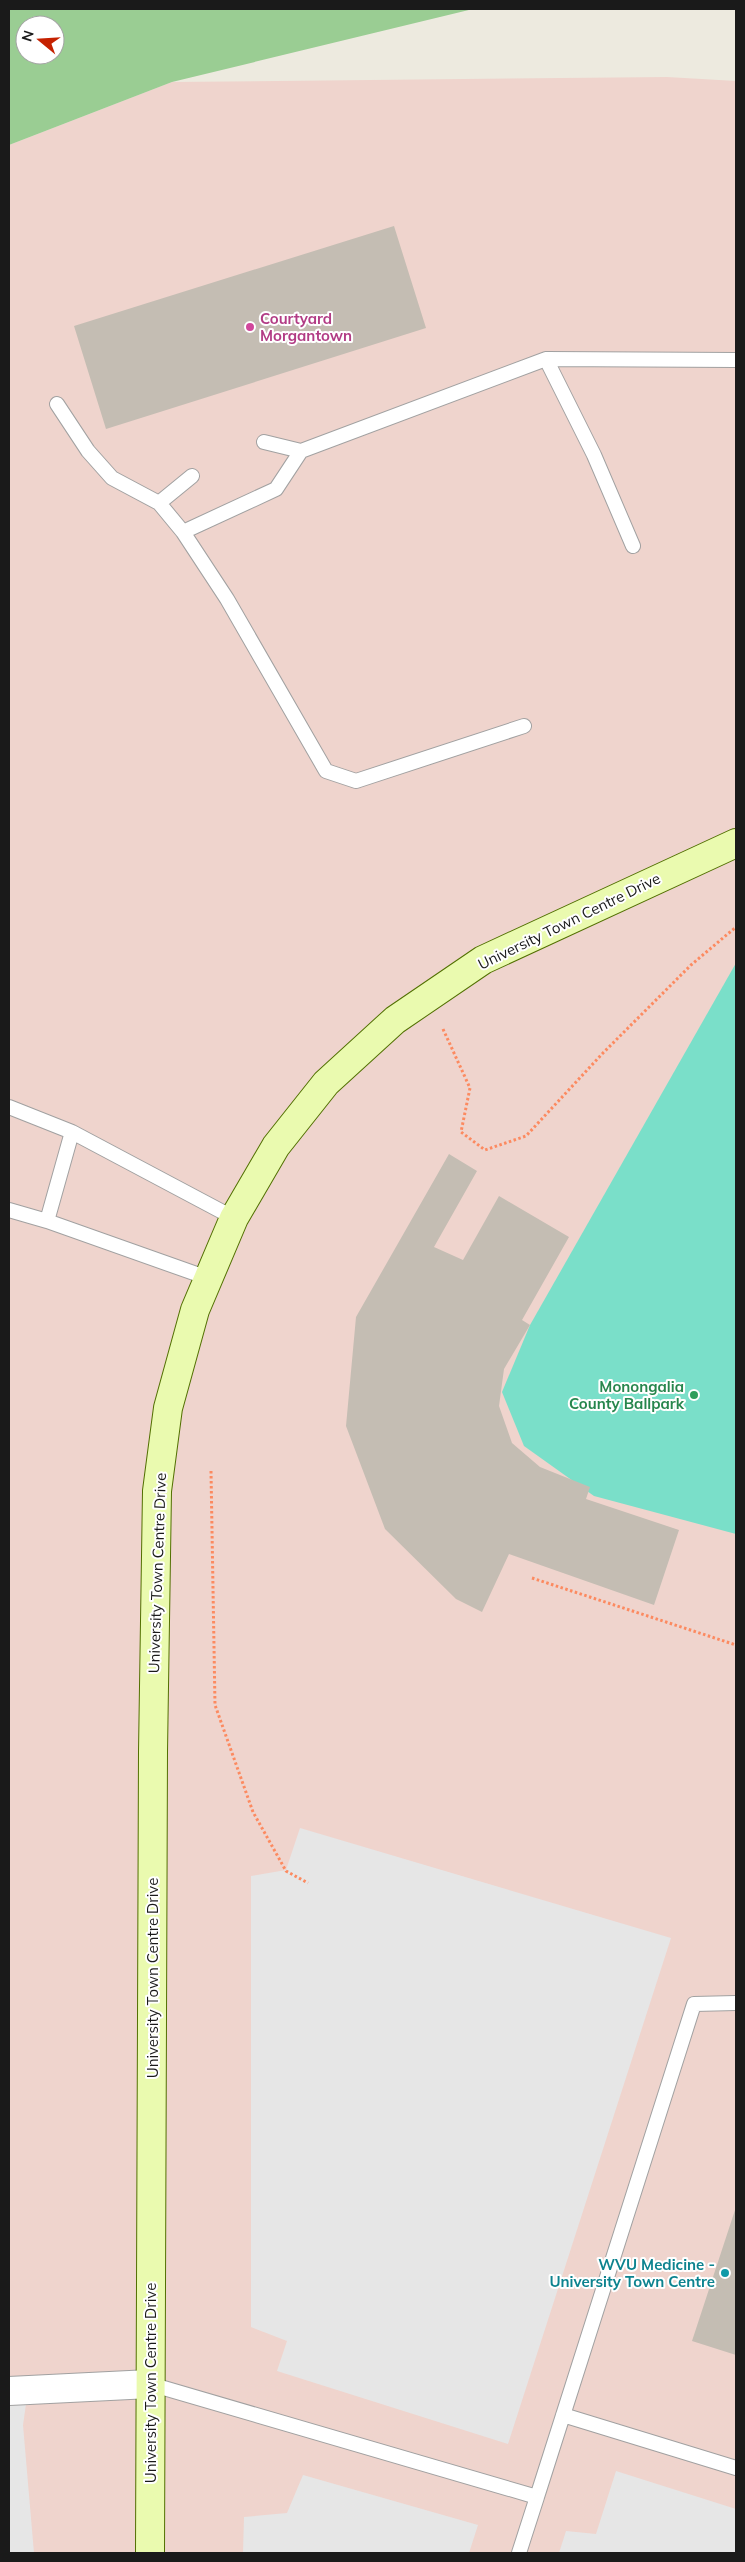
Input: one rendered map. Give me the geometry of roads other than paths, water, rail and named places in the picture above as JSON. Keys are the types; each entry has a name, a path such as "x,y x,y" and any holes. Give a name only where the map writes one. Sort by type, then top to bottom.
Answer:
{"street":[{"name":"University Town Centre Drive","path":"150,2553 157,1491 168,1408 195,1310 234,1218 276,1146 326,1083 395,1020 483,960 736,843"},
{"path":"9,2391 150,2384"}],"lane":[{"path":"264,442 302,451 546,359 736,360"},
{"path":"546,359 594,456 633,546"},
{"path":"57,404 88,451 112,478 159,503 183,532 227,599 326,771 356,781 524,726"},
{"path":"183,532 276,489 302,451"},
{"path":"159,503 192,476"},
{"path":"9,1107 72,1132 234,1218"},
{"path":"47,1221 72,1132"},
{"path":"9,1210 47,1221 208,1278"},
{"path":"520,2553 694,2004 736,2003"},
{"path":"150,2384 537,2498"},
{"path":"563,2415 736,2468"}],"place":[{"name":"Courtyard Morgantown","path":"250,327"},
{"name":"Monongalia County Ballpark","path":"694,1395"},
{"name":"WVU Medicine - University Town Centre","path":"725,2273"}]}
